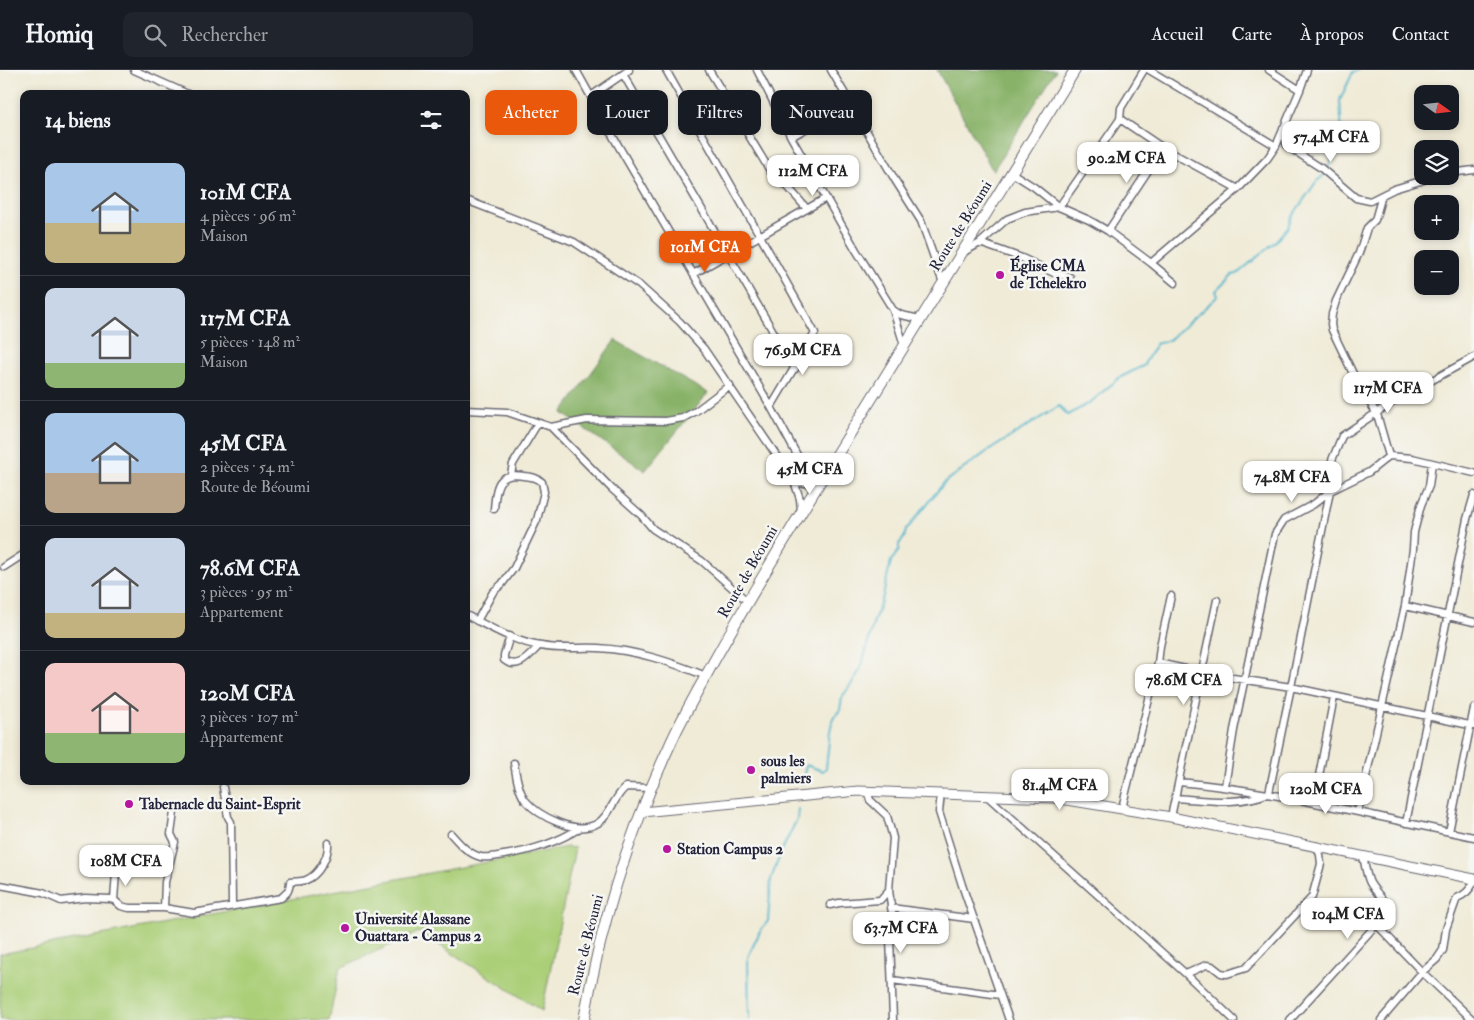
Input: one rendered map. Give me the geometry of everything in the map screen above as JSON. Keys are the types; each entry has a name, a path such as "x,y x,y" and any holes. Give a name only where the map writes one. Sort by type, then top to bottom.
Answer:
{"main road":[{"name":"Route de Béoumi","path":"584,1020 601,940 620,877 650,788 669,745 748,601 818,483 1075,70"},
{"path":"642,812 867,791 1055,798 1122,808 1317,846 1474,881"}],"street":[{"path":"134,70 179,90"},
{"path":"576,70 588,90"},
{"path":"666,70 815,333 771,407"},
{"path":"709,70 772,174 788,187 807,209"},
{"path":"757,70 791,137 893,310 904,345"},
{"path":"831,70 842,90"},
{"path":"963,252 980,243 1007,220 1025,212 1059,207 1120,119 1121,108 1144,70"},
{"path":"1149,70 1276,146"},
{"path":"1269,70 1300,90"},
{"path":"1151,263 1238,189 1267,159 1276,146 1300,90 1306,70"},
{"path":"600,90 626,72 727,255 795,369"},
{"path":"1120,119 1163,148 1238,189"},
{"path":"1283,128 1287,146 1321,168 1356,198 1370,201 1394,188 1414,182"},
{"path":"613,135 797,455 799,464 795,482"},
{"path":"791,137 795,135"},
{"path":"869,135 921,221 943,283"},
{"path":"1108,231 1163,148"},
{"path":"1459,172 1474,170"},
{"path":"1012,173 1034,187 1059,207 1089,220 1108,231 1175,283"},
{"path":"1382,195 1374,220 1367,228 1359,253 1336,301 1331,324 1332,330 1358,384 1377,414 1389,456"},
{"path":"693,274 826,198"},
{"path":"470,202 574,242 640,285 680,322 704,349 730,385 795,482 800,498 801,512"},
{"path":"980,243 1027,260 1054,273 1070,277"},
{"path":"893,310 901,315 920,319"},
{"path":"1269,793 1330,491 1332,460 1342,436 1358,423 1377,414 1391,403 1474,357"},
{"path":"470,410 507,412 551,427 587,420 666,421 683,418 696,411 730,385"},
{"path":"511,474 514,464 538,423"},
{"path":"551,427 653,529 702,561 748,601"},
{"path":"1225,786 1244,679 1275,534 1284,520 1314,504 1330,491 1369,472 1389,456 1412,458 1474,473"},
{"path":"1358,812 1405,606 1414,532 1421,505 1430,486 1432,463"},
{"path":"477,621 493,592 502,584 509,572 514,568 537,520 544,492 542,482 536,478 511,474 506,476 497,488 494,509"},
{"path":"795,482 818,483"},
{"path":"1406,823 1467,519 1474,495"},
{"path":"4,567 20,557"},
{"path":"1122,808 1158,663 1171,596"},
{"path":"1170,817 1217,600"},
{"path":"1405,606 1474,622"},
{"path":"470,617 510,636 539,646 564,649 597,648 624,651 651,657 706,676"},
{"path":"510,636 504,660 512,665 518,664 539,646"},
{"path":"1158,663 1291,687 1472,725"},
{"path":"1314,802 1334,697"},
{"path":"1449,832 1474,708"},
{"path":"514,763 518,785 525,800 550,820 580,828 586,828 598,823 607,814 626,787 650,788"},
{"path":"1178,782 1225,786 1269,793 1474,837"},
{"path":"223,787 228,817 231,822 232,905"},
{"path":"867,791 870,800 887,816 893,838 888,890 891,908 890,938 893,1020"},
{"path":"941,793 939,812 1009,1020"},
{"path":"1175,798 1241,802 1269,793"},
{"path":"986,795 1186,974 1232,1019"},
{"path":"164,908 165,882 175,842 171,834 174,812"},
{"path":"451,834 462,847 481,857 516,853 546,845 564,838 580,828"},
{"path":"0,885 43,893 62,901 85,898 114,900 121,906 129,908 164,908 201,913 232,905 281,898 289,891 290,882 308,880 321,866 326,857 328,843"},
{"path":"1186,974 1206,965 1212,966 1221,974 1246,968 1312,897 1321,864 1317,846"},
{"path":"1290,1020 1385,915 1386,908 1383,899 1371,884 1363,856"},
{"path":"114,900 116,872"},
{"path":"1381,1020 1422,972 1437,959 1443,950 1446,929 1454,904 1457,898 1470,890 1474,881"},
{"path":"830,905 839,902 880,900 888,890"},
{"path":"891,908 974,919"},
{"path":"1377,925 1422,972 1473,1020"},
{"path":"892,980 1000,994"}],"green space":[{"path":"937,70 1056,70 993,171"},
{"path":"615,340 708,393 645,471 562,413"},
{"name":"Université Alassane Ouattara - Campus 2","path":"567,847 575,848 542,1011 419,932 340,968 329,1020 0,1020 0,954"}],"waterway":[{"path":"1327,170 1342,138 1340,100 1353,72 1358,70"},
{"path":"802,784 806,765 823,771 826,768 833,718 840,710 842,697 862,665 883,596 891,561 899,550 899,544 904,538 906,530 944,483 985,453 1059,406 1068,415 1091,402 1119,378 1143,366 1156,344 1169,340 1218,296 1216,291 1232,275 1237,274 1274,243 1288,227 1291,218 1316,182 1325,174"},
{"path":"749,1020 748,957 760,931 768,921 771,879 797,819 798,809"}],"place":[{"name":"Église CMA de Tchelekro","path":"1000,275"},
{"name":"sous les palmiers","path":"751,770"},
{"name":"Tabernacle du Saint-Esprit","path":"129,804"},
{"name":"Station Campus 2","path":"667,849"},
{"name":"Université Alassane Ouattara - Campus 2","path":"345,928"}]}
